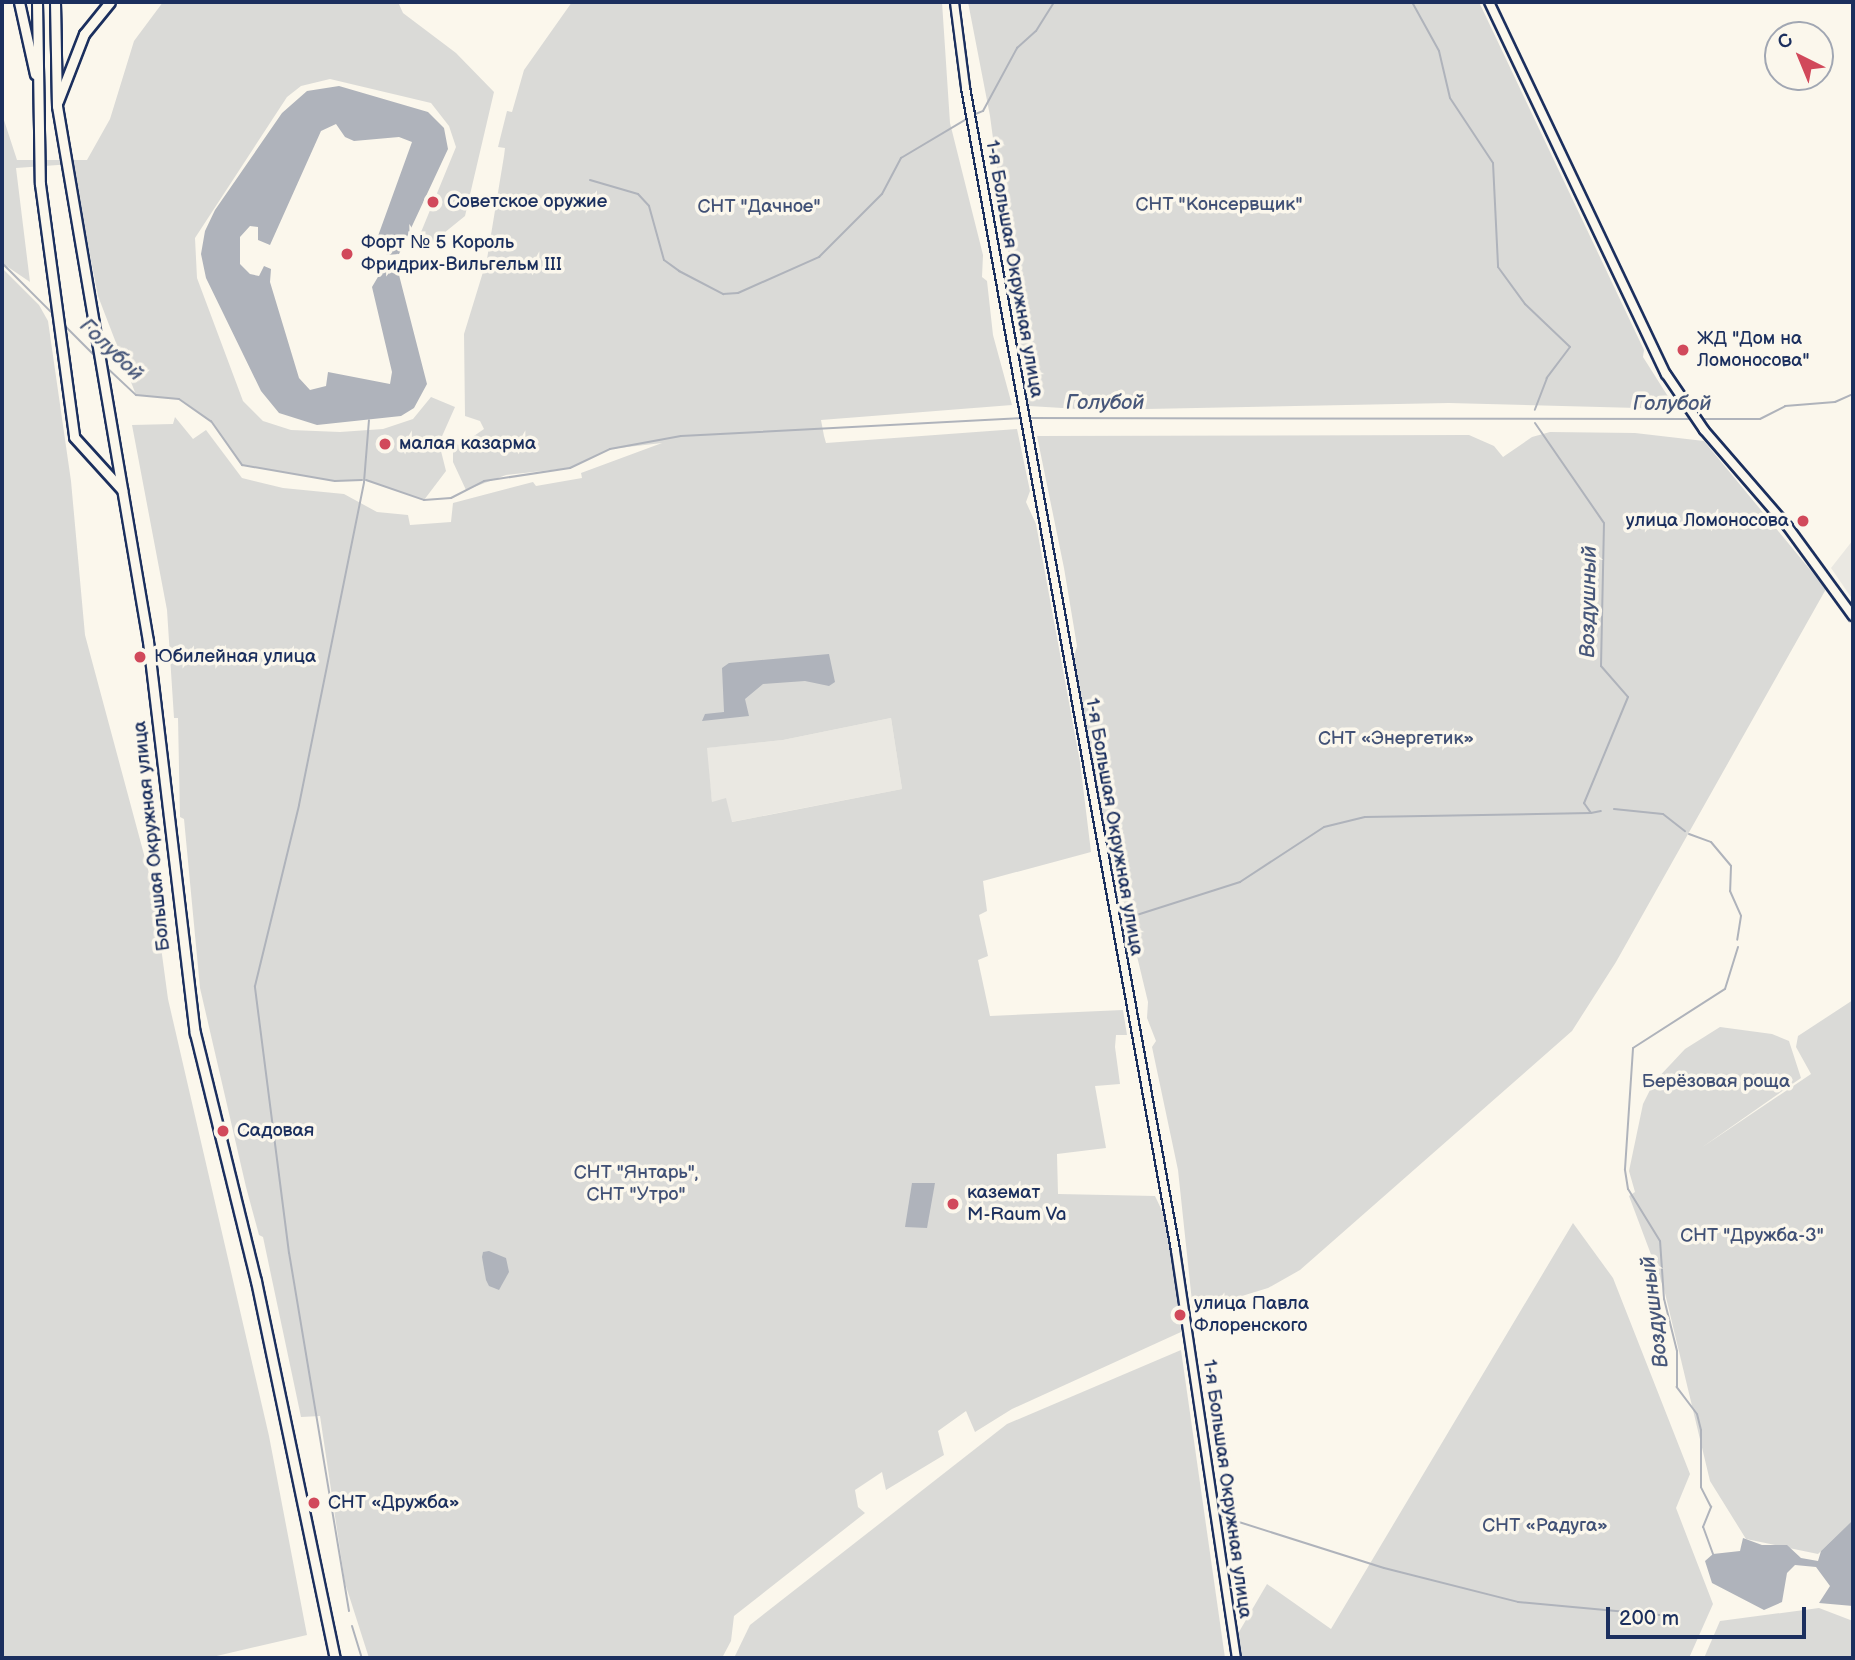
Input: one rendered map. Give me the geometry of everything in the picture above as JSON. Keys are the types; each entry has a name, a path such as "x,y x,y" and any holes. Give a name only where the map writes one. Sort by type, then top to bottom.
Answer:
{"main road":[{"path":"19,2 35,74"},
{"path":"37,2 35,74 40,184 74,437 123,491"},
{"name":"Большая Окружная улица","path":"55,2 57,106 148,641 195,1033 265,1322 335,1658"},
{"path":"57,106 84,34 110,2"},
{"path":"1489,2 1656,356 1704,430 1788,527 1853,616"}],"street":[{"name":"1-я Большая Окружная улица","path":"954,2 1023,411 1175,1251 1236,1658"}],"shaded area":[{"path":"339,86 428,112 444,128 448,149 399,254 387,255 378,236 412,142 399,137 354,141 345,137 336,124 321,131 270,245 258,240 258,227 250,226 240,237 240,264 250,274 259,276 264,266 271,269 270,282 299,378 310,390 326,386 328,372 390,384 392,372 372,287 385,265 394,267 399,275 427,384 414,408 401,416 317,425 279,413 261,391 206,278 201,254 205,231 215,210 282,113 307,91"},
{"path":"1853,540 1853,600 1831,568"},
{"path":"829,654 835,682 829,686 805,681 763,684 745,699 749,716 702,721 705,714 724,712 722,668 729,663"},
{"path":"891,718 902,789 731,822 712,802 706,748 783,740"},
{"path":"912,1183 935,1183 927,1228 905,1227"},
{"path":"489,1251 506,1258 509,1272 499,1290 489,1286 486,1280 482,1257 483,1252"},
{"path":"1853,1520 1853,1606 1819,1603 1830,1586 1816,1567 1795,1565 1787,1573 1782,1602 1764,1610 1712,1583 1705,1561 1713,1554 1740,1551 1743,1538 1762,1545 1787,1545 1801,1558 1818,1561 1821,1551"}],"green space":[{"path":"163,2 398,2 403,13 456,53 494,92 465,216 428,246 419,237 456,147 449,126 431,103 330,79 301,86 287,97 195,238 197,278 243,401 263,421 291,430 340,432 383,429 413,419 431,397 455,407 439,443 446,471 424,500 366,480 335,481 242,465 211,421 180,399 136,395 98,296 72,164 16,168 30,282 2,263 2,114 17,160 87,160 110,119 134,41"},
{"name":"СНТ \"Янтарь\", СНТ \"Утро\"","path":"572,2 942,2 950,123 983,255 982,277 987,281 993,335 1012,405 821,420 826,443 1017,429 1030,491 1026,502 1036,524 1080,762 1091,852 983,881 987,911 979,915 988,956 978,960 990,1016 1123,1010 1127,1035 1116,1035 1115,1047 1120,1084 1095,1086 1106,1148 1057,1154 1058,1194 1155,1196 1165,1217 1173,1259 1181,1332 1012,1409 975,1432 966,1411 938,1431 944,1455 886,1490 882,1472 855,1490 858,1507 865,1513 734,1616 731,1641 722,1658 369,1658 345,1583 320,1416 301,1417 263,1237 259,1235 246,1187 200,988 184,819 180,817 178,718 174,718 167,610 132,425 173,424 175,417 193,439 206,430 242,478 283,488 344,494 377,512 408,515 410,525 451,522 453,503 533,482 536,486 582,478 581,473 662,443 610,449 570,468 506,475 466,490 453,462 453,444 461,445 484,429 480,421 465,416 464,334 487,259 505,148 498,147 507,111 512,112 524,70","holes":["891,718 902,789 732,822 726,798 712,802 707,748 783,740"]},
{"name":"СНТ \"Консервщик\"","path":"968,2 1479,2 1644,350 1643,357 1676,409 1449,403 1096,410 1029,406 990,116"},
{"path":"2,268 39,305 48,321 71,481 85,635 153,888 168,999 269,1436 307,1635 208,1658 2,1658"},
{"name":"СНТ «Энергетик»","path":"1550,432 1635,433 1704,441 1826,589 1616,962 1572,1031 1300,1270 1268,1288 1193,1311 1178,1170 1152,1047 1156,1041 1147,1018 1148,1002 1124,902 1119,900 1108,841 1113,837 1105,833 1074,657 1077,646 1064,568 1037,436 1469,435 1494,446 1503,457 1532,437"},
{"name":"СНТ \"Дружба-3\"","path":"1853,1000 1853,1520 1818,1554 1746,1539 1710,1481 1664,1289 1629,1196 1635,1192 1629,1171 1643,1104 1654,1082 1685,1049 1720,1027 1772,1034 1789,1041 1801,1078 1701,1148 1811,1074 1796,1047 1798,1036"},
{"name":"СНТ «Радуга»","path":"1573,1223 1613,1278 1690,1474 1676,1508 1713,1604 1689,1658 1239,1658 1236,1637 1267,1584 1331,1629"},
{"path":"1181,1350 1225,1658 734,1658 750,1625 1007,1424"},
{"path":"1819,1608 1853,1621 1853,1658 1704,1658 1720,1621"}],"waterway":[{"name":"Воздушный","path":"973,115 983,111 1017,48 1036,31 1054,2"},
{"name":"Воздушный","path":"1412,2 1439,51 1450,98 1493,163 1498,267 1525,304 1570,347 1547,378 1535,410"},
{"name":"Воздушный","path":"590,180 638,194 649,206 664,260 723,294 738,293 819,257 882,194 901,158 968,118"},
{"name":"Голубой","path":"2,263 53,314"},
{"name":"Голубой","path":"62,323 95,356"},
{"name":"Голубой","path":"104,365 136,395 179,399 211,421 242,465 335,481 362,480"},
{"name":"Голубой","path":"1701,419 1760,419 1785,406 1835,402 1853,394"},
{"name":"Голубой","path":"366,480 424,500 451,498 484,481 570,468 610,449 681,436 1020,418"},
{"name":"Голубой","path":"1026,418 1692,419"},
{"path":"349,1611 289,1253 255,986 299,805 364,482 369,420"},
{"name":"Воздушный","path":"1535,423 1604,523 1601,666 1628,697 1584,803 1591,813 1601,811"},
{"name":"Воздушный","path":"1614,809 1663,814 1685,831"},
{"path":"1121,920 1240,882 1324,827 1365,817 1591,813"},
{"name":"Воздушный","path":"1689,834 1711,842 1731,866 1730,891 1741,916 1737,940"},
{"name":"Воздушный","path":"1713,1554 1703,1527 1711,1507 1701,1487 1701,1430 1697,1414 1677,1387 1677,1351 1664,1299 1660,1241 1628,1189 1625,1169 1633,1048 1725,989 1738,947"},
{"path":"1220,1516 1384,1568 1518,1602 1659,1615"},
{"path":"352,1626 362,1658"}],"place":[{"name":"Советское оружие","path":"433,202"},
{"name":"Форт № 5 Король Фридрих-Вильгельм III","path":"347,254"},
{"name":"ЖД \"Дом на Ломоносова\"","path":"1683,350"},
{"name":"малая казарма","path":"385,444"},
{"name":"улица Ломоносова","path":"1803,521"},
{"name":"Юбилейная улица","path":"140,657"},
{"name":"Садовая","path":"223,1131"},
{"name":"каземат M-Raum Va","path":"953,1204"},
{"name":"улица Павла Флоренского","path":"1180,1315"},
{"name":"СНТ «Дружба»","path":"314,1503"}],"park label":[{"name":"СНТ \"Дачное\"","path":"759,207"},
{"name":"Берёзовая роща","path":"1716,1082"}]}
